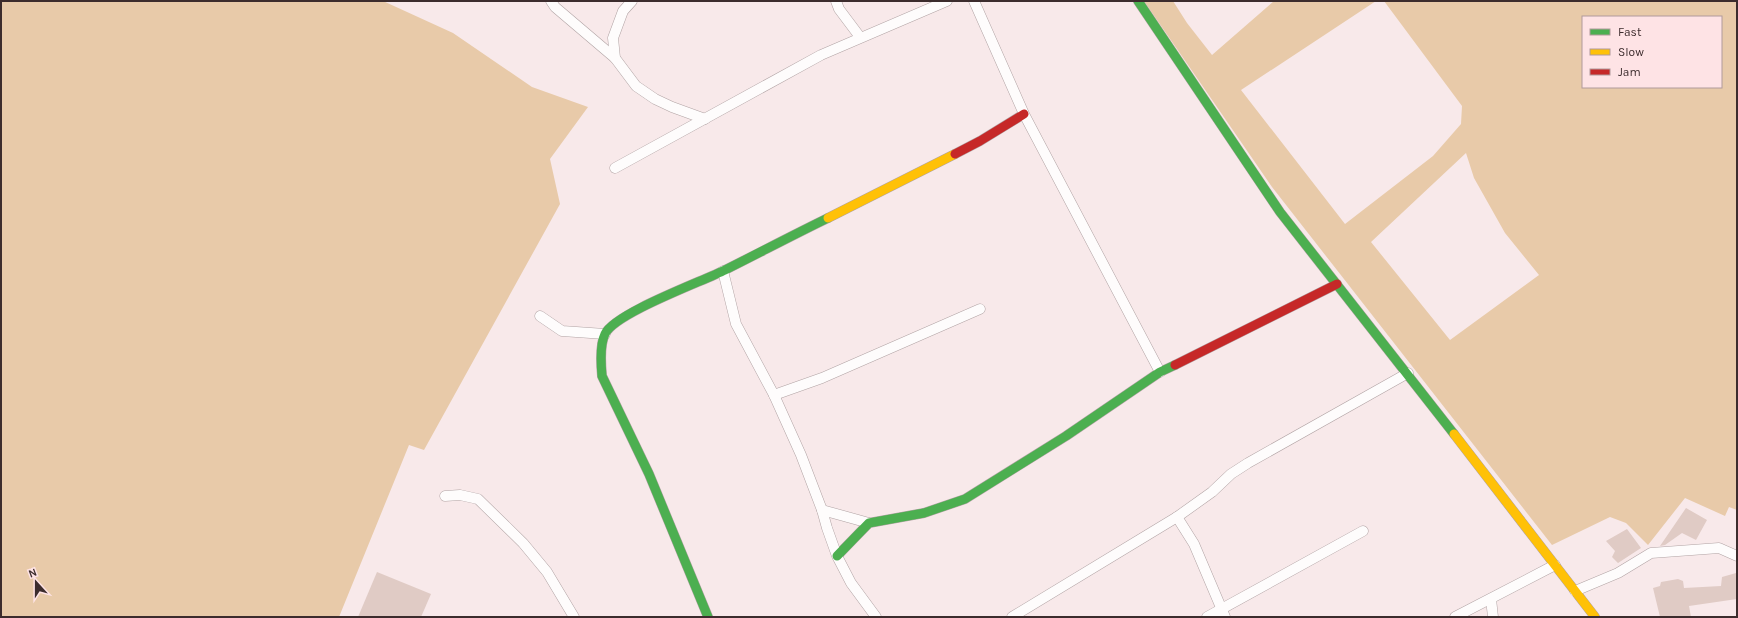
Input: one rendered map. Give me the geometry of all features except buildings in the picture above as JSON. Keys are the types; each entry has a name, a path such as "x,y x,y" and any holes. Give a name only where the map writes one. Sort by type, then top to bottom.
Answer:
{"street":[{"path":"551,1 556,8 615,58 636,86 655,99 705,119"},
{"path":"615,58 613,38 623,11 632,1"},
{"path":"836,1 839,9 860,37"},
{"path":"615,168 820,55 947,1"},
{"path":"974,1 1024,114 1160,372"},
{"path":"1138,1 1280,212 1408,373 1595,617"},
{"path":"708,617 649,474 602,376 601,361 605,334 614,323 662,297 723,271 980,141 1024,114"},
{"path":"723,271 736,324 774,395 801,455 822,510 837,556 851,583 876,617"},
{"path":"822,510 869,522 924,513 965,499 1066,436 1160,372 1337,284"},
{"path":"774,395 822,378 980,309"},
{"path":"540,316 562,331 605,334"},
{"path":"1012,617 1178,518 1212,492 1232,474 1248,463 1408,373"},
{"path":"445,496 460,494 478,499 523,543 547,572 574,617"},
{"path":"1178,518 1194,544 1223,613"},
{"path":"837,556 869,522"},
{"path":"1207,617 1223,613 1363,531"},
{"path":"1575,591 1618,572 1651,553 1719,548 1737,556"},
{"path":"1455,617 1555,566"},
{"path":"1491,599 1493,617"}],"shaded area":[{"path":"1,1 383,1 453,33 532,87 588,107 550,159 560,204 424,450 409,445 339,617 1,617"},
{"path":"1144,1 1173,1 1187,23 1212,55 1274,1 1376,1 1241,90 1345,224 1433,156 1461,124 1462,106 1384,1 1737,1 1737,510 1729,507 1725,516 1685,498 1648,545 1626,523 1610,517 1552,545 1272,187","holes":["1466,153 1474,178 1505,233 1539,275 1450,340 1371,242"]}],"traffic: fast":[{"path":"1138,1 1280,212 1454,434"},
{"path":"708,617 649,474 602,376 601,355 603,338 612,326 641,308 725,270 828,218"},
{"path":"837,556 869,523 924,513 965,499 1066,436 1160,372 1175,365"}],"traffic: slow":[{"path":"828,218 955,154"},
{"path":"1454,434 1595,617"}],"traffic: jam":[{"path":"955,154 980,141 1024,114"},
{"path":"1175,365 1337,284"}]}
